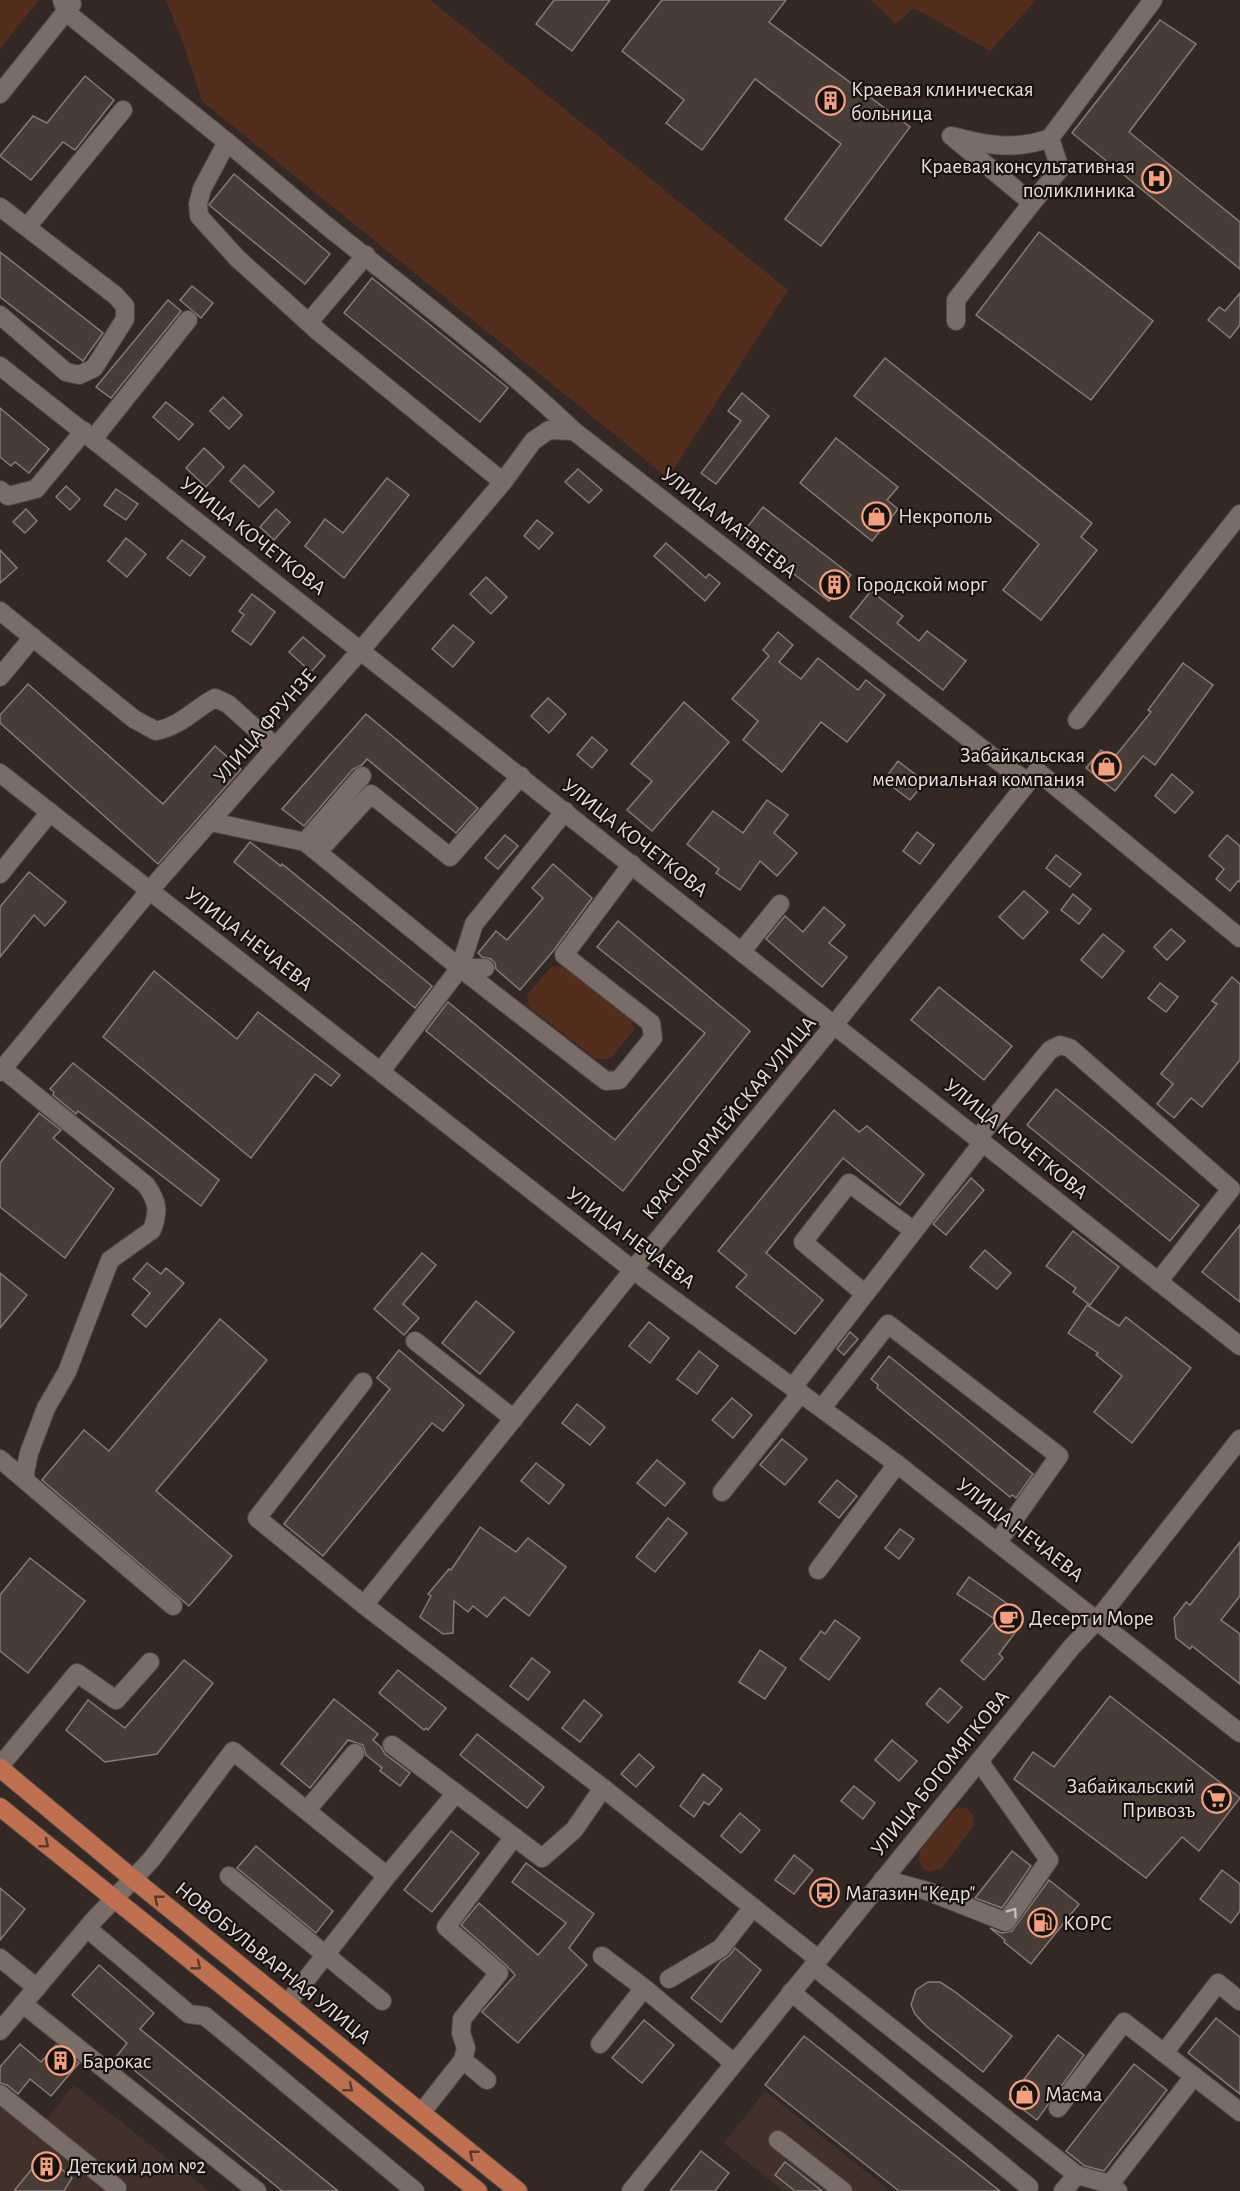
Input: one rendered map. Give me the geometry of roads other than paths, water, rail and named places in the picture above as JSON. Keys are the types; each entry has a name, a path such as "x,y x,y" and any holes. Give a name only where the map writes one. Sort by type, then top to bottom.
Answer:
{"main road":[{"name":"НОВОБУЛЬВАРНАЯ УЛИЦА","path":"0,1767 132,1878 518,2191"},
{"path":"0,1807 478,2191"}],"street":[{"path":"1032,203 951,136 988,145 1030,145 1050,138 1153,0"},
{"path":"0,93 67,5"},
{"name":"УЛИЦА МАТВЕЕВА","path":"67,5 333,231 366,255 541,400 574,431 998,761 1033,776 1240,938"},
{"path":"27,228 123,110"},
{"path":"956,321 956,300 1060,169 1050,138"},
{"path":"228,142 202,189 198,204 199,216 237,258 320,333 503,482"},
{"path":"0,207 115,295 124,306 125,319 94,368 79,375 66,372 0,315"},
{"path":"309,322 366,255"},
{"path":"0,490 8,496 36,489 88,435 189,320"},
{"name":"УЛИЦА КОЧЕТКОВА","path":"0,366 1240,1346"},
{"name":"УЛИЦА ФРУНЗЕ","path":"2,1070 150,890 361,650 503,482 533,441 549,430 574,431"},
{"path":"1077,720 1234,535 1240,514"},
{"path":"0,611 134,718 156,731 172,728 215,698 228,704 276,747"},
{"path":"0,677 33,637"},
{"name":"УЛИЦА НЕЧАЕВА","path":"0,773 633,1270 897,1464 1098,1619 1240,1733"},
{"path":"305,842 362,776"},
{"path":"211,822 305,842 326,843 371,794 450,857 521,776"},
{"name":"КРАСНОАРМЕЙСКАЯ УЛИЦА","path":"364,1605 1033,776"},
{"path":"381,1071 460,968 474,924 565,811"},
{"path":"0,874 50,812"},
{"path":"305,842 460,968 606,1082 619,1080 653,1038 651,1023 564,955 632,864"},
{"path":"741,951 780,904"},
{"path":"460,968 485,968"},
{"path":"722,1492 980,1140 1050,1050 1060,1045 1070,1048 1236,1184 1158,1281"},
{"path":"2,1070 146,1185 155,1197 158,1207 152,1230 110,1260 67,1372 42,1417 29,1453 25,1473 27,1482"},
{"path":"865,1294 803,1242 849,1183 914,1231"},
{"path":"822,1408 888,1324 1059,1456 998,1542"},
{"path":"415,1341 514,1419"},
{"path":"363,1382 257,1518 364,1605 603,1788 753,1907 816,1962 1077,2175 1114,2188 1194,2076"},
{"name":"УЛИЦА БОГОМЯГКОВА","path":"631,2191 979,1761 1098,1619 1240,1440"},
{"path":"0,1459 173,1606"},
{"path":"818,1570 897,1464"},
{"path":"0,1767 77,1673 117,1700 150,1662"},
{"path":"392,1745 542,1858 574,1830 603,1788"},
{"path":"0,2031 132,1878 151,1860 233,1751 387,1876"},
{"path":"308,1810 355,1753"},
{"path":"883,1879 927,1891 1006,1922 1049,1860 979,1761"},
{"path":"287,2004 387,1876 456,1793"},
{"path":"422,2112 462,2060 466,2048 461,2033 462,2019 500,1973 446,1927 514,1837"},
{"path":"229,1876 382,2001"},
{"path":"669,1979 721,1948 753,1907"},
{"path":"88,1929 189,2014 205,2016 415,2191"},
{"path":"602,1956 734,2063"},
{"path":"0,1958 37,1988"},
{"path":"1164,2054 1218,1983 1240,2001"},
{"path":"600,2044 644,1988"},
{"path":"791,1992 1029,2187"},
{"path":"23,2004 257,2191"},
{"path":"1058,2108 1124,2022 1240,2112"},
{"path":"462,2060 487,2080"},
{"path":"0,2094 117,2188"},
{"path":"778,2140 843,2191"},
{"path":"1063,2191 1077,2175"}],"place":[{"name":"Краевая клиническая больница","path":"830,101"},
{"name":"Краевая консультативная поликлиника","path":"1156,178"},
{"name":"Некрополь","path":"877,516"},
{"name":"Городской морг","path":"835,584"},
{"name":"Забайкальская мемориальная компания","path":"1106,767"},
{"name":"Десерт и Море","path":"1008,1618"},
{"name":"Забайкальский Привозъ","path":"1216,1798"},
{"name":"Магазин \"Кедр\"","path":"824,1893"},
{"name":"КОРС","path":"1042,1923"},
{"name":"Барокас","path":"61,2061"},
{"name":"Масма","path":"1024,2094"},
{"name":"Детский дом №2","path":"46,2166"}]}
